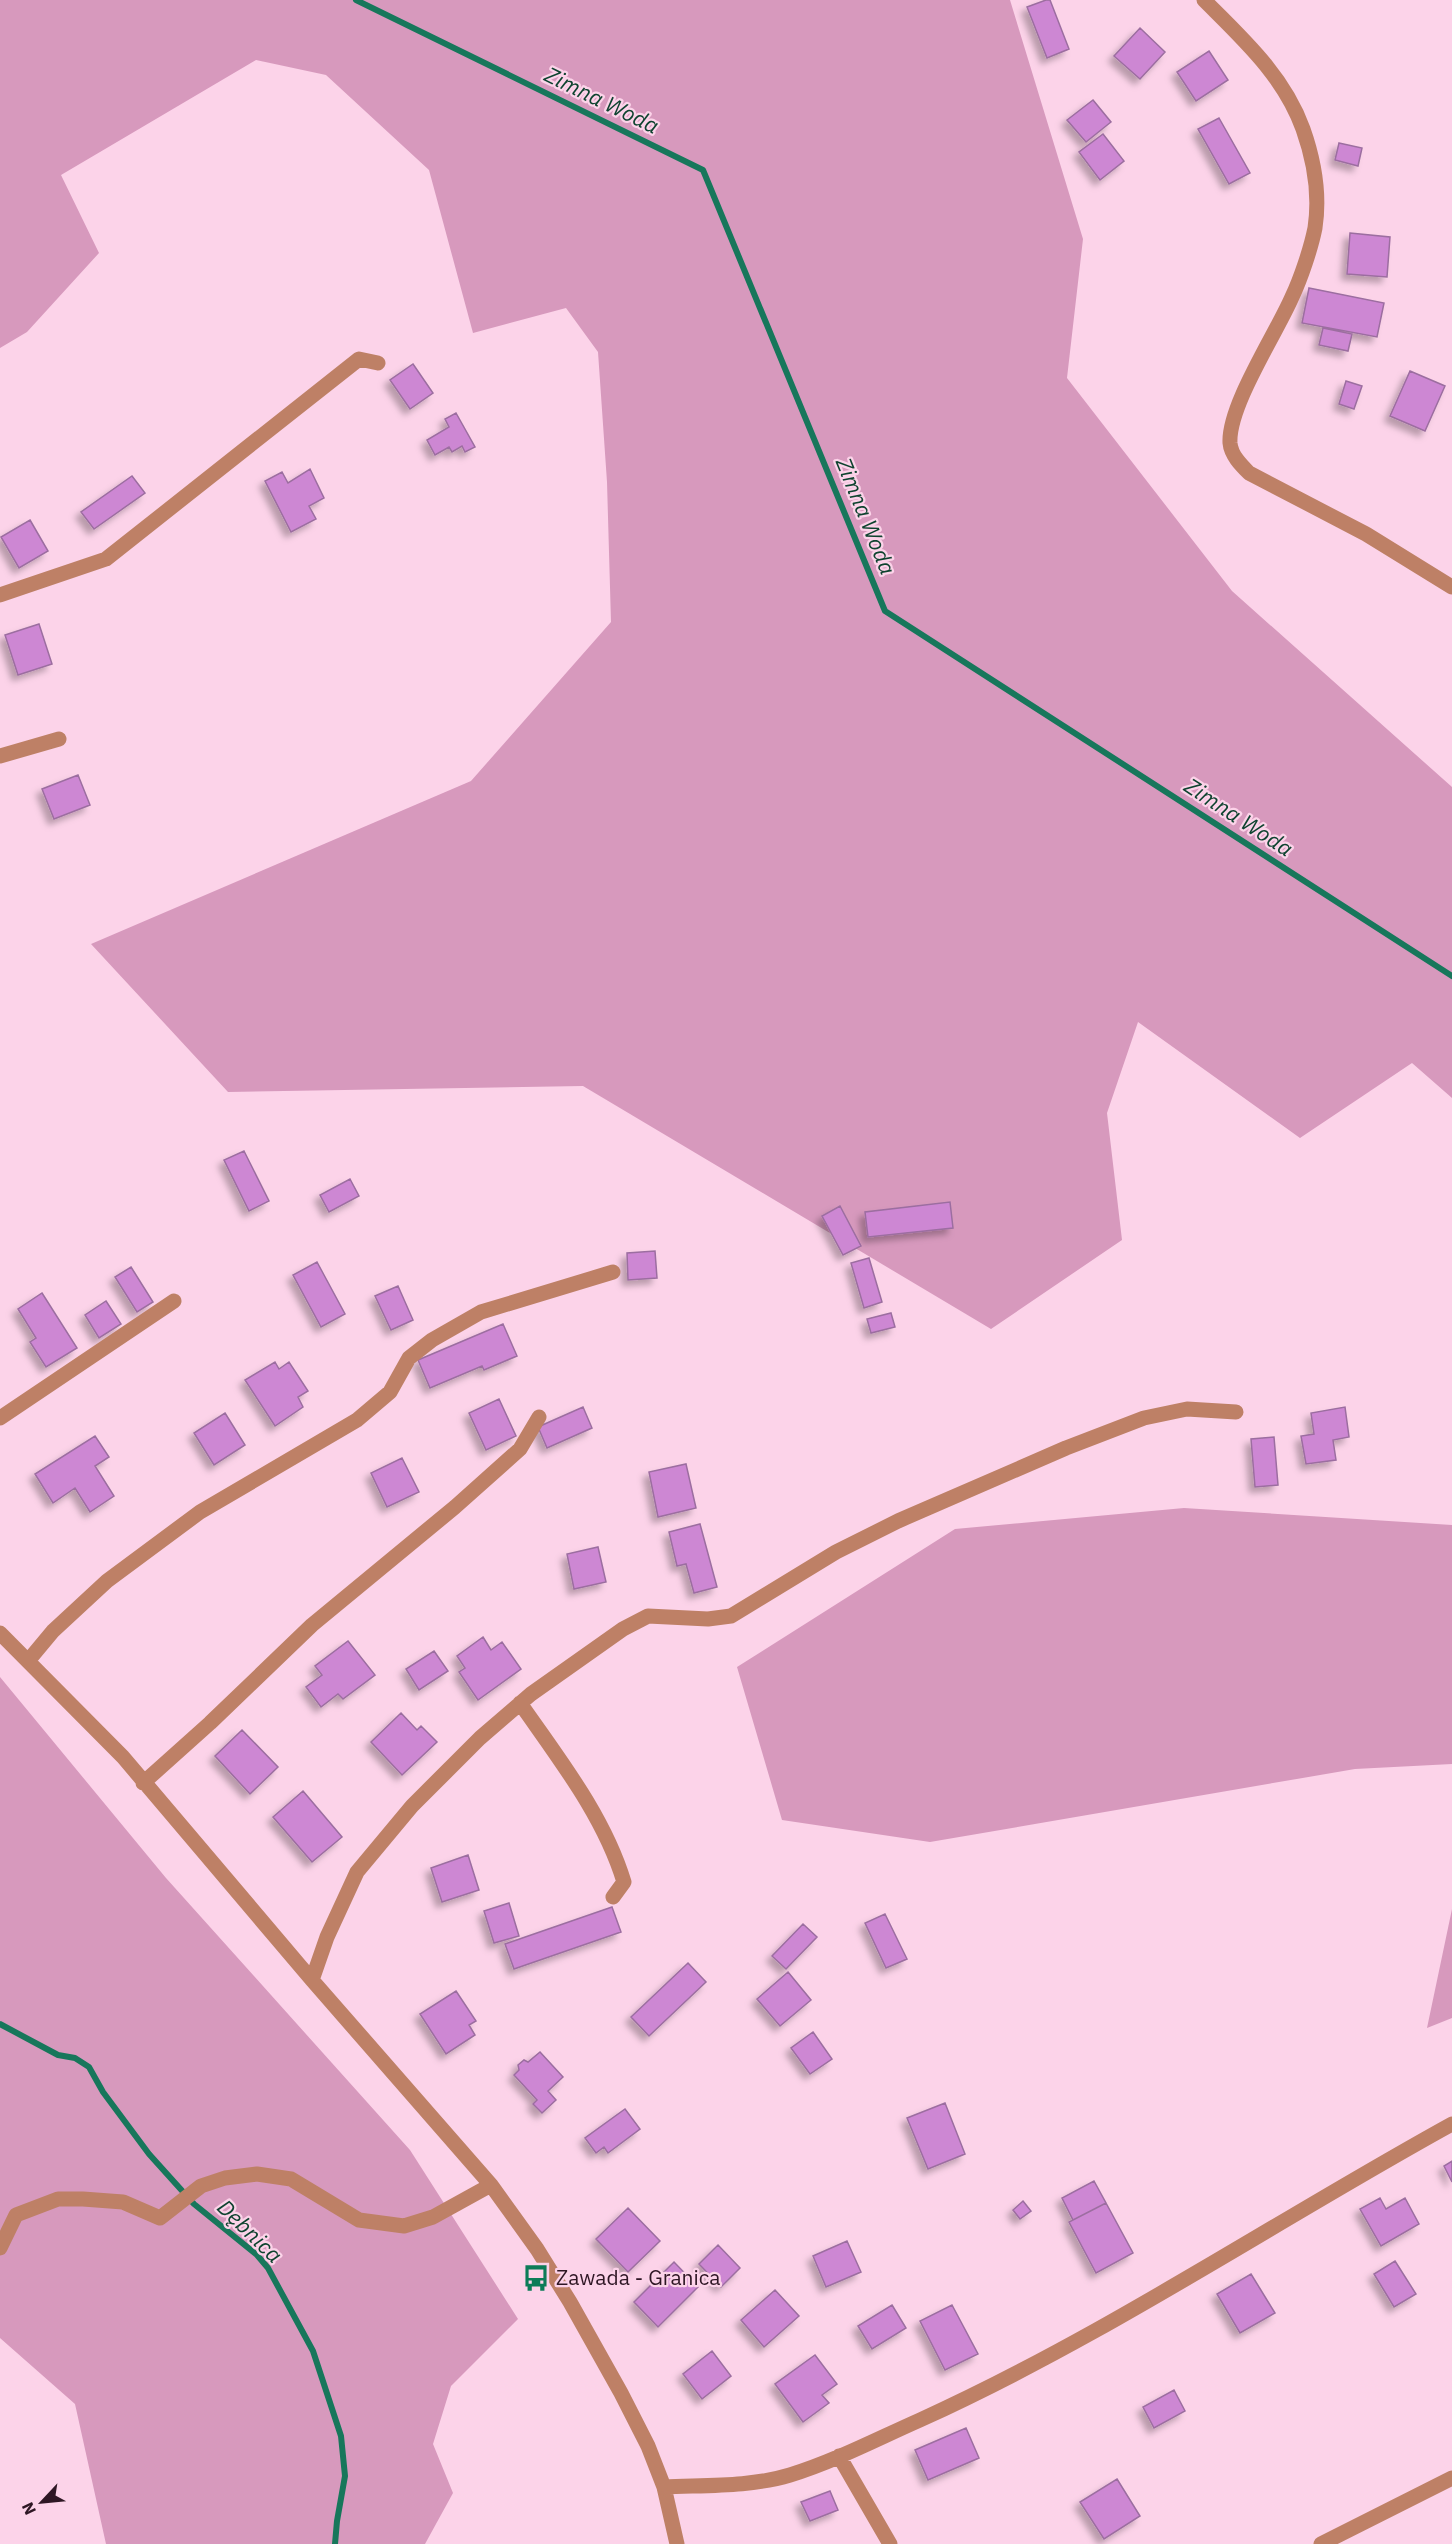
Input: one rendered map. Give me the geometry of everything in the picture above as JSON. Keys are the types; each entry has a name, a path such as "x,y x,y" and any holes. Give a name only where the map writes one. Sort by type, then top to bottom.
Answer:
{"street":[{"path":"1204,0 1241,36 1274,74 1287,95 1305,138 1313,168 1317,201 1314,229 1293,296 1232,418 1230,445 1237,461 1249,473 1366,534 1452,587"},
{"path":"0,595 106,559 359,359 378,363"},
{"path":"0,756 59,740"},
{"path":"28,1661 53,1631 107,1581 172,1533 209,1506 357,1420 390,1392 409,1358 432,1340 481,1312 613,1272"},
{"path":"0,1418 174,1301"},
{"path":"312,1980 327,1937 357,1872 412,1806 480,1738 520,1703 623,1629 648,1616 708,1619 731,1616 827,1558 888,1526 1066,1448 1144,1418 1187,1409 1236,1412"},
{"path":"143,1783 210,1723 312,1625 456,1507 520,1449 539,1417"},
{"path":"0,1633 123,1757 491,2186 537,2249 570,2302 648,2446 664,2487 677,2544"},
{"path":"520,1703 577,1785 616,1856 624,1882 613,1897"},
{"path":"664,2487 743,2482 789,2475 839,2456 957,2403 1076,2343 1452,2124"},
{"path":"0,2248 16,2215 58,2199 123,2202 160,2218 201,2186 225,2178 257,2174 291,2179 359,2220 404,2226 433,2217 491,2186"},
{"path":"839,2456 890,2544"},
{"path":"1321,2544 1452,2478"}],"shaded area":[{"path":"0,0 1010,0 1083,239 1067,378 1232,591 1452,787 1452,1098 1412,1063 1300,1138 1138,1022 1107,1113 1122,1240 991,1329 583,1086 228,1092 91,944 471,781 611,622 607,482 598,352 566,308 473,333 429,170 326,75 256,60 61,175 99,253 27,332 0,348"},
{"path":"1184,1508 1452,1525 1452,1764 1355,1769 930,1842 782,1820 737,1667 955,1529"},
{"path":"0,1677 166,1878 410,2150 518,2319 451,2386 433,2444 453,2493 425,2544 106,2544 75,2404 0,2338"},
{"path":"1452,1909 1452,2018 1427,2028"}],"building":[{"path":"1050,0 1069,49 1047,58 1027,7"},
{"path":"1140,28 1165,52 1140,79 1114,56"},
{"path":"1209,51 1228,80 1196,101 1177,72"},
{"path":"1093,100 1111,122 1086,142 1067,120"},
{"path":"1219,118 1250,173 1229,184 1198,129"},
{"path":"1103,134 1124,161 1100,180 1079,152"},
{"path":"1339,143 1362,148 1358,166 1335,160"},
{"path":"1350,233 1390,237 1387,277 1347,274"},
{"path":"1309,288 1384,303 1377,337 1302,323"},
{"path":"1323,328 1352,334 1348,351 1319,345"},
{"path":"413,364 433,393 410,409 390,380"},
{"path":"1410,371 1445,386 1425,431 1390,416"},
{"path":"1346,381 1362,386 1354,409 1339,404"},
{"path":"456,413 475,447 465,452 462,446 452,452 449,447 435,455 427,440 449,427 445,419"},
{"path":"310,469 324,498 309,506 316,519 291,532 265,481 282,472 288,483"},
{"path":"132,476 145,493 94,529 81,512"},
{"path":"30,520 48,551 19,568 1,537"},
{"path":"39,624 52,664 18,675 5,635"},
{"path":"78,775 90,805 54,819 42,789"},
{"path":"244,1151 269,1201 249,1211 224,1160"},
{"path":"350,1179 359,1196 329,1212 320,1195"},
{"path":"950,1202 953,1228 868,1237 865,1212"},
{"path":"840,1206 861,1246 843,1255 822,1216"},
{"path":"655,1251 657,1278 628,1280 627,1253"},
{"path":"869,1258 882,1302 864,1308 851,1263"},
{"path":"317,1262 345,1314 321,1327 293,1275"},
{"path":"131,1267 153,1302 137,1312 115,1277"},
{"path":"398,1286 413,1320 391,1330 375,1296"},
{"path":"42,1293 77,1348 46,1367 30,1342 36,1338 18,1309"},
{"path":"106,1301 121,1324 99,1338 85,1315"},
{"path":"891,1313 895,1327 871,1333 867,1319"},
{"path":"503,1324 517,1356 484,1370 482,1366 430,1388 418,1360"},
{"path":"275,1362 279,1369 289,1362 308,1391 298,1397 303,1407 275,1426 245,1380"},
{"path":"499,1399 516,1436 486,1450 469,1413"},
{"path":"583,1407 592,1428 547,1448 538,1427"},
{"path":"1345,1407 1349,1437 1333,1440 1336,1460 1306,1464 1301,1436 1314,1434 1311,1413"},
{"path":"225,1413 245,1445 214,1465 194,1433"},
{"path":"95,1436 109,1457 95,1466 114,1496 90,1512 75,1488 53,1503 35,1474"},
{"path":"1274,1437 1278,1485 1255,1487 1251,1439"},
{"path":"402,1458 419,1492 387,1507 371,1473"},
{"path":"686,1464 696,1508 658,1517 649,1472"},
{"path":"700,1524 717,1587 694,1593 686,1564 677,1566 669,1532"},
{"path":"598,1547 606,1582 574,1589 567,1554"},
{"path":"483,1637 491,1650 502,1642 521,1669 478,1700 459,1672 465,1668 457,1656"},
{"path":"348,1641 375,1675 343,1699 338,1694 321,1707 306,1687 322,1675 315,1666"},
{"path":"434,1651 448,1671 419,1690 406,1669"},
{"path":"401,1713 417,1730 421,1726 437,1742 402,1775 371,1742"},
{"path":"242,1730 278,1767 250,1794 215,1756"},
{"path":"303,1791 342,1837 312,1862 273,1817"},
{"path":"468,1855 479,1890 442,1902 431,1868"},
{"path":"509,1903 519,1936 494,1943 484,1911"},
{"path":"612,1907 621,1932 514,1969 505,1944"},
{"path":"885,1914 907,1959 886,1968 865,1923"},
{"path":"803,1924 817,1937 786,1969 772,1956"},
{"path":"688,1963 706,1982 649,2036 631,2017"},
{"path":"788,1972 811,2000 780,2026 757,1999"},
{"path":"456,1991 476,2021 469,2025 475,2035 446,2054 420,2014"},
{"path":"813,2032 832,2059 810,2074 791,2048"},
{"path":"540,2052 563,2077 548,2091 556,2100 542,2113 533,2104 537,2100 514,2075 519,2070 518,2065 524,2060 528,2062"},
{"path":"945,2103 965,2154 928,2169 907,2118"},
{"path":"625,2109 640,2129 608,2153 604,2147 596,2153 585,2138"},
{"path":"1452,2161 1452,2182 1444,2166"},
{"path":"1094,2181 1106,2203 1073,2220 1062,2198"},
{"path":"1380,2198 1386,2209 1405,2198 1419,2224 1381,2246 1360,2209"},
{"path":"1023,2201 1031,2211 1020,2219 1013,2210"},
{"path":"1106,2203 1133,2253 1096,2273 1069,2222"},
{"path":"628,2208 660,2241 628,2272 596,2239"},
{"path":"847,2241 861,2272 826,2287 813,2256"},
{"path":"718,2245 740,2268 721,2287 699,2264"},
{"path":"1395,2261 1416,2294 1394,2307 1374,2274"},
{"path":"674,2262 698,2287 658,2327 634,2302"},
{"path":"1251,2274 1275,2313 1240,2333 1217,2294"},
{"path":"775,2290 799,2316 764,2347 741,2320"},
{"path":"892,2305 906,2328 872,2349 858,2326"},
{"path":"952,2305 978,2354 945,2370 920,2321"},
{"path":"712,2351 731,2376 702,2399 683,2374"},
{"path":"815,2355 837,2384 822,2395 829,2403 803,2422 775,2384"},
{"path":"1174,2390 1185,2411 1154,2428 1143,2407"},
{"path":"966,2428 979,2458 928,2480 915,2450"},
{"path":"1117,2479 1140,2516 1104,2539 1080,2502"},
{"path":"830,2491 838,2510 810,2521 801,2502"}],"waterway":[{"name":"Zimna Woda","path":"356,0 703,170 885,611 1452,976"},
{"name":"Dębnica","path":"0,2024 58,2055 75,2058 89,2067 103,2092 149,2154 194,2204 257,2255 268,2268 313,2351 341,2436 345,2476 335,2544"}],"place":[{"name":"Zawada - Granica","path":"536,2278"}]}
